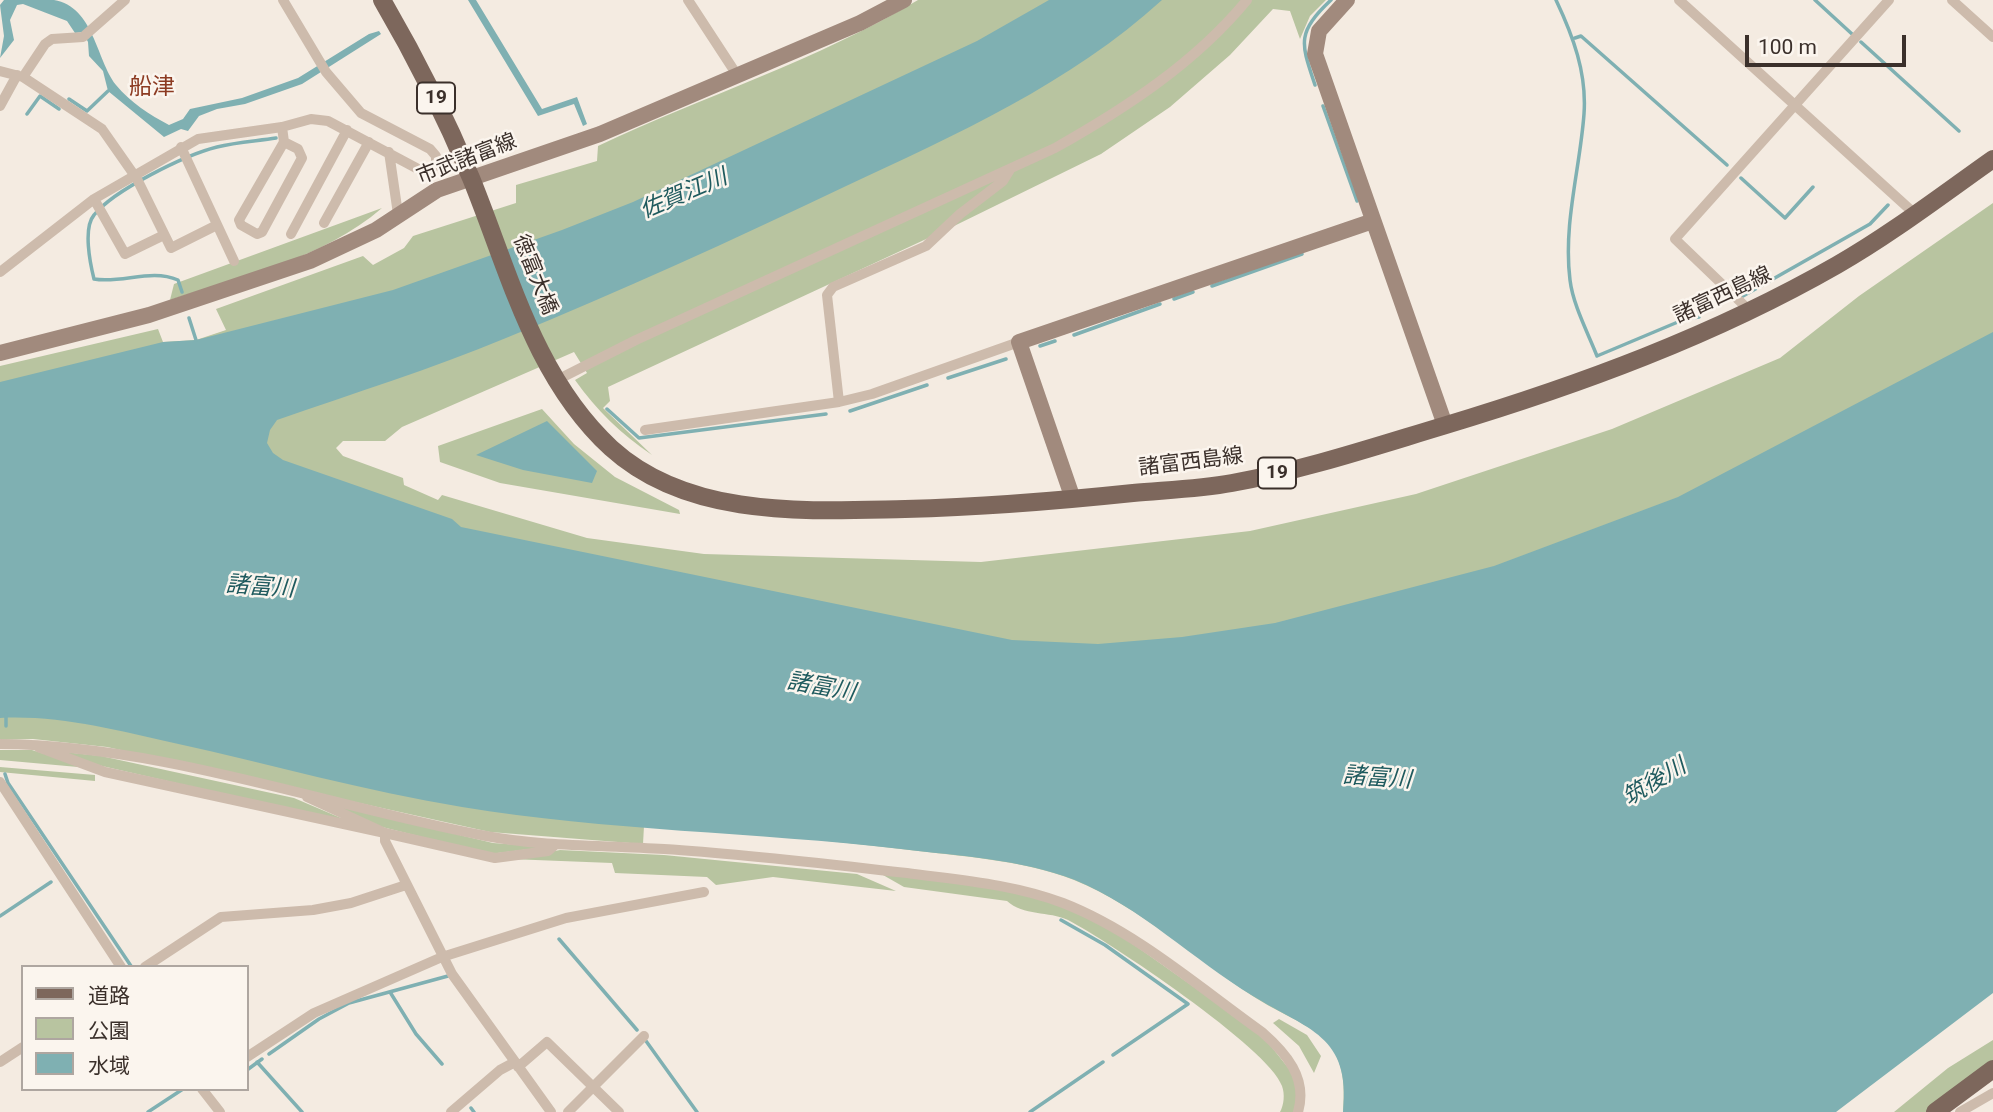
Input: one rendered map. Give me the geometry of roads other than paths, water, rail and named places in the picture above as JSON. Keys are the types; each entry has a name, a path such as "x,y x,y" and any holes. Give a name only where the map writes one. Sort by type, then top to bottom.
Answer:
{"main road":[{"name":"19","path":"382,0 438,101 471,179"},
{"name":"諸富西島線","path":"545,365 578,414 615,452 658,478 704,497 764,508 822,510 999,506 1229,484 1335,460 1520,404 1607,373 1750,311 1839,264 1993,159"},
{"name":"徳富大橋","path":"471,179 545,365"},
{"path":"1935,1112 1993,1069"}],"street":[{"path":"0,106 45,44 52,39 87,34 125,0"},
{"path":"0,272 136,180 224,134 282,127 312,120 328,121 420,170 430,171 436,165 436,156 430,149 361,113 323,67 283,0"},
{"path":"688,0 737,75"},
{"name":"市武諸富線","path":"4,349 149,315 310,261 376,230 437,190 600,134 860,23 904,0"},
{"path":"555,381 648,334 1055,148 1143,93 1208,41 1247,0"},
{"path":"1347,0 1320,31 1315,54 1445,425"},
{"path":"1679,0 1915,214"},
{"path":"1750,311 1675,239 1889,0"},
{"path":"1952,0 1993,37"},
{"path":"0,71 20,76 102,129 122,155 171,248 217,225"},
{"path":"282,127 284,142 239,220 241,225 257,234 262,232 302,158 298,149 284,142"},
{"path":"291,234 347,130"},
{"path":"324,223 369,142"},
{"path":"389,152 398,214"},
{"path":"184,154 234,261"},
{"path":"839,402 827,295 832,287 926,246 960,214 1003,181 1011,168"},
{"path":"97,206 125,254 164,235"},
{"path":"645,430 839,402 872,394 1373,220"},
{"path":"1019,342 1073,499"},
{"path":"0,744 35,744 119,754 486,836 555,845 778,858 973,881 1042,895 1084,913 1126,936 1262,1032 1283,1053 1296,1073 1301,1096 1298,1112"},
{"path":"35,744 41,750 105,772 495,858 548,851 555,845"},
{"path":"0,782 120,965"},
{"path":"302,794 316,804 386,833"},
{"path":"386,833 385,841 442,957 551,1112"},
{"path":"148,965 221,918 313,910 351,903 406,885"},
{"path":"248,1056 314,1013 442,957 566,918 704,892"},
{"path":"568,1112 644,1037"},
{"path":"451,1112 500,1070 517,1065 547,1042 619,1112"},
{"path":"0,1062 21,1048"},
{"path":"204,1091 220,1112"},
{"path":"1960,1112 1993,1093"}],"water":[{"path":"4,0 54,0 78,13 86,23 116,85 141,108 169,125 183,119 190,109 242,98 298,78 369,34 379,31 381,34 302,84 245,104 217,109 199,116 188,131 181,129 164,137 108,91 103,71 89,56 88,42 83,32 75,33 67,21 23,4 17,5 10,20 14,40 0,58 4,36 0,5"},
{"path":"468,0 476,0 542,109 577,97 587,124 583,126 574,104 538,116"},
{"path":"1049,0 1162,0 1089,57 1010,106 969,127 719,246 549,320 450,360 277,420 270,430 267,443 273,453 283,460 452,519 461,527 1012,640 1098,644 1182,637 1275,623 1494,566 1678,497 1993,332 1993,993 1836,1112 1343,1112 1344,1086 1340,1066 1333,1050 1322,1038 1231,982 1145,919 1099,892 1054,873 989,859 945,854 846,843 571,821 462,807 109,729 66,721 0,718 0,382 163,342 196,340 393,290 562,230 633,202 977,41"},
{"path":"547,421 597,471 592,483 523,470 476,455"}],"waterway":[{"path":"1315,85 1307,59 1305,39 1312,21 1331,0"},
{"path":"1556,0 1581,69 1584,99 1582,135 1570,217 1570,280 1577,309 1597,356 1685,319 1699,317"},
{"path":"1815,0 1852,34"},
{"path":"1575,38 1581,36 1727,165"},
{"path":"1861,42 1959,131"},
{"path":"69,99 87,111 108,91"},
{"path":"27,114 40,96 59,109"},
{"path":"1323,106 1357,201"},
{"path":"182,292 178,280 157,275 115,280 94,279 88,237 94,215 133,185 187,157 224,145 276,138"},
{"path":"1741,178 1785,218 1813,187"},
{"path":"1743,296 1870,224 1888,205"},
{"path":"1212,286 1302,254"},
{"path":"1174,299 1193,292"},
{"path":"1074,335 1160,304"},
{"path":"189,318 196,340"},
{"path":"1040,346 1055,341"},
{"path":"948,378 1006,359"},
{"path":"850,411 927,385"},
{"path":"607,409 639,438 826,414"},
{"path":"6,714 6,726"},
{"path":"5,774 8,783 130,965"},
{"path":"0,916 51,882"},
{"path":"1061,920 1105,945 1188,1004 1113,1055"},
{"path":"559,939 637,1030"},
{"path":"269,1054 319,1019 349,1003 448,976"},
{"path":"390,992 416,1034 442,1064"},
{"path":"646,1041 697,1112"},
{"path":"248,1069 262,1059"},
{"path":"257,1062 302,1112"},
{"path":"1030,1112 1103,1062"},
{"path":"148,1112 180,1091"},
{"path":"471,1108 474,1112"}],"district":[{"name":"船津","path":"152,88"}],"water label":[{"name":"佐賀江川","path":"684,195"},
{"name":"諸富川","path":"260,588"},
{"name":"諸富川","path":"821,688"},
{"name":"諸富川","path":"1377,779"},
{"name":"筑後川","path":"1655,783"}]}
